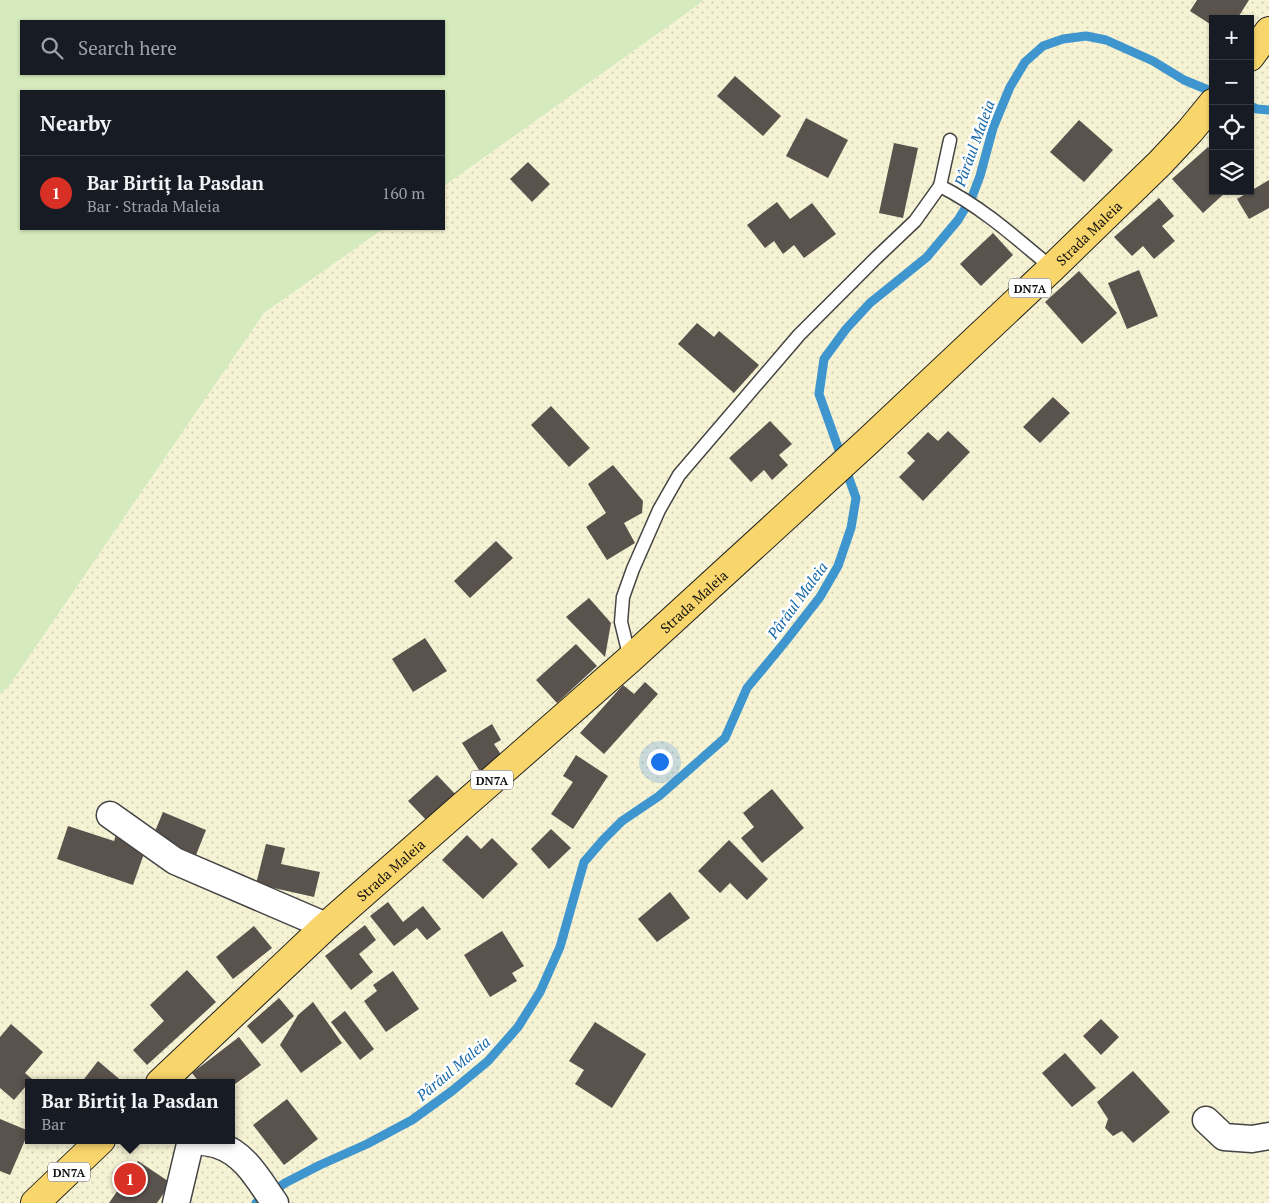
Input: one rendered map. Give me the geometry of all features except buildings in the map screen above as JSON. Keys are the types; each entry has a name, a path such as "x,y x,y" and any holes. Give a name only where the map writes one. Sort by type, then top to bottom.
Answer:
{"main road":[{"path":"1254,52 1269,31"},
{"name":"Strada Maleia","path":"164,1079 326,926 630,659 866,443 1052,268 1160,163 1211,105"},
{"name":"DN7A","path":"36,1203 97,1144"}],"street":[{"path":"110,815 175,861 326,926"},
{"path":"1206,1120 1224,1137 1252,1139 1269,1136"},
{"path":"176,1203 190,1144"},
{"path":"217,1144 231,1150 248,1165 268,1194"}],"lane":[{"path":"630,659 620,622 623,597 632,569 659,510 679,475 799,335 915,221 940,186 950,140"},
{"path":"940,186 992,218 1052,268"}],"shaded area":[{"path":"703,0 1269,0 1269,1203 0,1203 0,694 9,686 264,313 382,230 445,230 445,185"}],"green space":[{"path":"0,0 703,0 445,185 445,90 20,90 20,230 382,230 264,313 9,686 0,694"}],"waterway":[{"name":"Pârâul Maleia","path":"256,1203 285,1183 367,1144 412,1120 452,1091 488,1061 518,1027 540,992 560,947 584,862 622,821 659,796 725,738 747,688 820,597 838,566 851,528 856,498 819,394 824,359 846,329 870,303 927,257 958,220 972,197 980,176 993,128 1010,87 1025,62 1043,46 1063,39 1086,36 1106,40 1153,61 1184,80 1209,90"},
{"name":"Pârâul Maleia","path":"1254,108 1269,110"}],"place":[{"name":"Bar Birtiț la Pasdan","path":"130,1179"}]}
